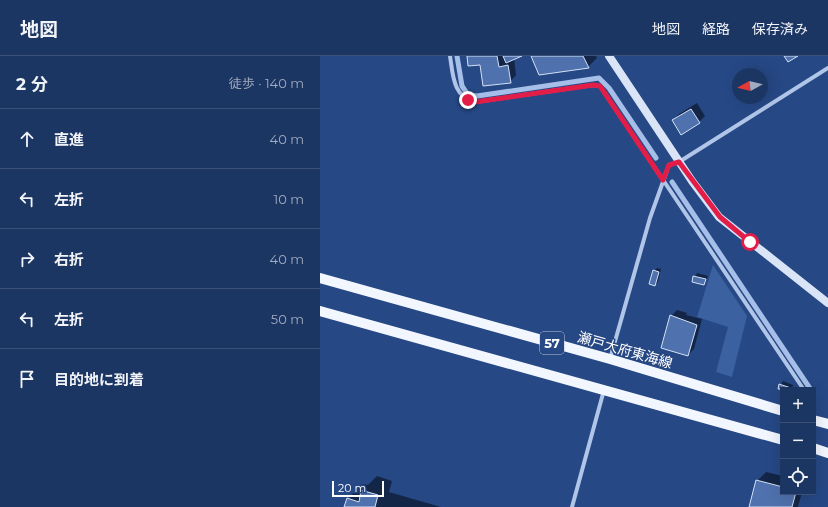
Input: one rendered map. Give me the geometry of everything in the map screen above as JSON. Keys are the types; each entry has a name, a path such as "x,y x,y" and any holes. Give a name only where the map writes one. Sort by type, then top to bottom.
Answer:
{"main road":[{"name":"瀬戸大府東海線","path":"320,278 610,359 780,410"},
{"name":"57","path":"320,311 780,439"},
{"path":"816,421 828,424"},
{"path":"816,449 828,453"}],"street":[{"path":"450,56 458,91 463,97 475,102 593,85 600,86 802,387"},
{"path":"609,56 679,162 720,217 828,303"},
{"path":"610,359 663,180 669,165 679,162 828,68"},
{"path":"572,507 604,389"}],"shaded area":[{"path":"713,265 747,316 732,377 716,372 728,327 697,317"}],"building":[{"path":"467,56 497,56 499,67 508,65 511,83 483,86 480,65 468,66"},
{"path":"503,56 522,56 506,63"},
{"path":"531,56 583,56 589,68 539,75"},
{"path":"784,56 798,56 788,62"},
{"path":"691,109 700,123 681,135 672,120"},
{"path":"653,270 659,272 655,286 649,284"},
{"path":"693,276 706,279 704,285 692,282"},
{"path":"670,315 697,325 688,356 661,348"},
{"path":"779,384 788,387 780,387 780,389 778,389"},
{"path":"756,480 780,486 780,495 795,495 792,507 749,507"},
{"path":"361,490 378,495 375,507 344,507 347,498 359,502"}],"waterway":[{"path":"457,56 462,86 468,95 477,96 599,78 609,88 656,158"},
{"path":"672,182 809,387"}],"route":[{"path":"468,100 475,102 593,85 600,86 663,180 669,165 679,162 720,217 750,242"}]}
